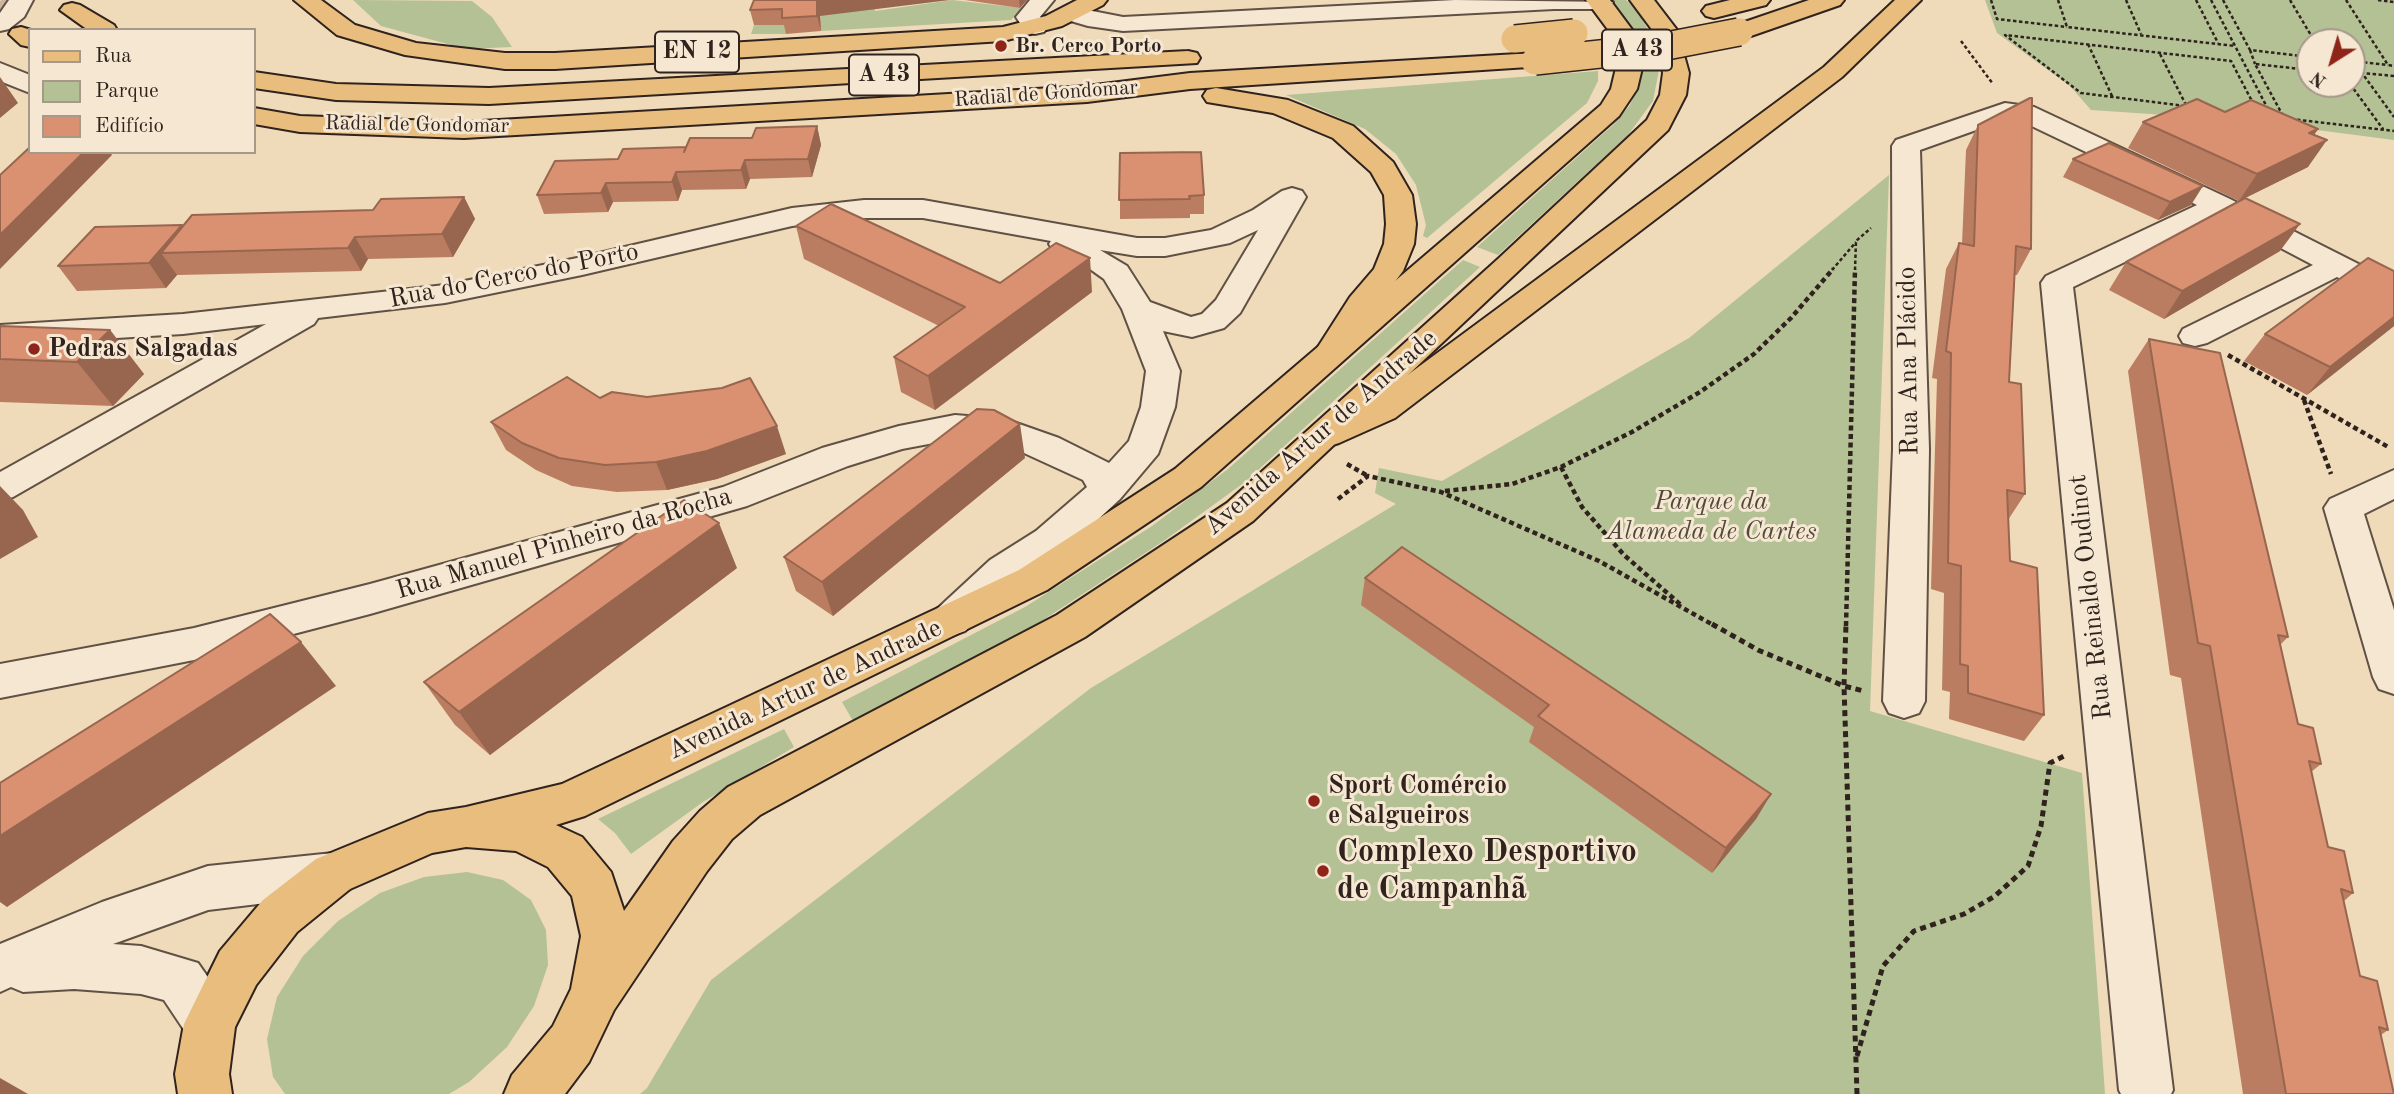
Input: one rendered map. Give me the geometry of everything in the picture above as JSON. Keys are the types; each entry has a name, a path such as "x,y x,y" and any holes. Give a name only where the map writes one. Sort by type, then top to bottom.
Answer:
{"main road":[{"name":"EN 12","path":"306,0 346,30 376,41 414,50 505,61 555,61 1003,34 1035,27 1072,13 1095,0"},
{"name":"Avenida Artur de Andrade","path":"596,993 690,856 716,825 744,801 1071,626 1240,512 1659,124 1673,95 1676,73 1668,35 1642,0"},
{"name":"Radial de Gondomar","path":"256,80 336,92 489,96 1515,39 1643,26 1758,0"},
{"name":"Radial de Gondomar","path":"256,116 300,124 464,130 1087,94 1189,82 1535,61 1656,48 1739,32 1832,0"},
{"path":"1326,435 1383,410 1394,402 1833,72 1909,0"},
{"name":"Avenida Artur de Andrade","path":"466,827 569,802 947,623 1033,580 1188,478 1610,110 1624,89 1629,68 1624,35 1600,1"},
{"path":"72,10 102,28"},
{"path":"1087,94 1225,96 1279,106 1343,132 1383,168 1398,195 1401,224 1399,244 1388,271 1361,304 1333,350"},
{"path":"205,1094 202,1074 210,1024 238,968 281,916 332,874 428,833 466,827 520,831 565,852 594,887 606,936 596,993 571,1044 531,1094"}],"street":[{"path":"17,32 16,12 21,0"},
{"path":"1035,27 1028,17 1042,0"},
{"path":"1072,13 1097,21 1123,24 1600,1"},
{"path":"0,71 28,84"},
{"path":"2019,112 2220,205 2394,294"},
{"name":"Rua Ana Plácido","path":"1904,701 1911,449 1906,146 2019,112"},
{"name":"Rua do Cerco do Porto","path":"0,335 183,324 445,294 792,217 864,209 923,209 1137,247 1165,247 1219,237 1263,216 1299,187 1229,306 1213,321 1192,327 1180,326 1138,309"},
{"name":"Rua Reinaldo Oudinot","path":"2146,1090 2057,283 2220,205"},
{"name":"Rua do Cerco do Porto","path":"947,623 1004,570 1050,541 1107,490 1144,445 1158,407 1163,371 1138,309 1116,273 1107,266 1024,227"},
{"path":"2195,336 2335,266"},
{"path":"0,488 315,310"},
{"name":"Rua Manuel Pinheiro da Rocha","path":"0,681 194,645 370,599 734,497 835,457 899,438 956,426 1004,431 1046,447 1096,471 1107,490"},
{"path":"2394,483 2343,508 2394,677"},
{"path":"0,968 102,925 208,888 332,874"},
{"path":"0,968 74,965 141,970 180,981 210,1024"}],"path":[{"path":"1991,0 1997,19 2235,46"},
{"path":"2058,0 2067,27"},
{"path":"2126,0 2141,35"},
{"path":"2196,0 2218,44"},
{"path":"2211,0 2272,116"},
{"path":"2223,0 2284,118"},
{"path":"2290,0 2307,28"},
{"path":"2346,0 2388,65"},
{"path":"2378,0 2394,1"},
{"path":"2159,53 2186,106 2081,93 2005,35 2231,61 2259,115 2394,131"},
{"path":"1961,41 2019,112"},
{"path":"2088,44 2112,97"},
{"path":"2249,50 2296,55"},
{"path":"2366,63 2394,66"},
{"path":"2255,64 2296,68"},
{"path":"2394,76 2362,73 2394,117"},
{"path":"2360,98 2383,130"},
{"path":"1441,492 1512,484 1561,467 1632,432 1700,392 1754,354 1791,318 1856,241 1907,196"},
{"path":"1856,241 1844,686 1857,1094"},
{"path":"2195,336 2394,450"},
{"path":"2303,398 2343,508"},
{"path":"1561,467 1582,507 1625,555 1689,612"},
{"path":"1338,499 1368,475 1441,492 1599,561 1758,650 1844,686 1904,701"},
{"path":"1856,1060 1883,966 1914,931 1964,914 1995,896 2028,866 2041,826 2050,763 2107,736"}],"green space":[{"path":"353,0 472,1 492,17 512,47 466,49 381,26"},
{"path":"952,0 1022,8 1011,20 821,31 820,14 785,17 786,34 751,34 754,25 777,25 779,11 874,3 875,11"},
{"path":"1607,0 1626,0 1637,10 1648,30 1659,70 1653,101 1628,135 1498,255 1477,247 1614,124 1630,105 1639,83 1640,66 1632,34 1620,13"},
{"path":"1985,0 2394,0 2394,140 2240,120 2091,110 2070,86 1997,33"},
{"path":"1598,71 1598,81 1587,103 1427,238 1423,236 1426,225 1416,185 1396,154 1365,129 1286,95"},
{"name":"Complexo Desportivo de Campanhã","path":"1889,175 1870,711 2082,773 2105,1094 640,1094 647,1088 711,980 1091,688 1396,504 1375,493 1379,468 1442,481 1689,338"},
{"path":"1463,260 1480,267 1245,482 1165,540 1028,630 853,721 842,702 1025,607 1152,526 1228,469"},
{"path":"784,729 794,747 703,802 631,854 615,833 598,819"},
{"path":"467,872 503,880 531,900 546,930 548,965 534,1006 507,1047 469,1082 449,1094 285,1094 273,1077 267,1039 277,997 303,956 338,921 380,893 424,877"}],"building":[{"path":"754,0 823,0 817,1 817,16 782,18 782,9 750,10"},
{"path":"2030,98 2031,249 2016,246 2009,382 2021,384 2025,494 2007,490 2010,561 2037,568 2044,715 1968,693 1968,666 1960,664 1961,566 1948,563 1951,353 1946,351 1959,243 1974,246 1978,125"},
{"path":"2197,99 2225,112 2251,100 2318,129 2309,133 2327,140 2257,174 2143,122"},
{"path":"817,126 808,159 745,160 741,170 676,172 672,182 606,183 601,193 537,195 555,161 618,159 623,149 686,147 684,152 690,138 752,138 756,128"},
{"path":"2109,143 2203,186 2170,202 2073,159"},
{"path":"28,149 28,154 82,154 0,235 0,175"},
{"path":"1201,152 1204,195 1189,196 1190,199 1119,200 1120,153"},
{"path":"464,197 442,234 355,237 348,248 161,253 192,215 373,210 381,199"},
{"path":"2245,198 2300,224 2182,291 2126,262"},
{"path":"831,204 1000,283 1056,243 1090,258 928,376 894,357 965,307 796,226"},
{"path":"182,225 149,263 58,266 95,227"},
{"path":"2368,258 2394,271 2394,317 2330,367 2265,334"},
{"path":"0,326 110,330 77,362 0,359"},
{"path":"2149,339 2220,353 2288,637 2278,635 2298,724 2313,728 2321,764 2309,761 2328,847 2344,851 2353,893 2341,889 2360,976 2377,981 2388,1030 2379,1027 2394,1094 2286,1094 2210,646 2198,643"},
{"path":"567,377 600,398 612,392 647,397 722,388 750,378 777,426 707,451 656,462 605,465 559,458 522,443 491,422"},
{"path":"977,409 994,410 1020,424 822,582 784,557"},
{"path":"684,500 719,523 459,712 424,682"},
{"path":"1402,547 1771,794 1726,848 1538,716 1549,705 1365,578"},
{"path":"270,614 301,642 0,836 0,783"}],"tunnel":[{"path":"2,0 21,34"}],"place":[{"name":"Br. Cerco Porto","path":"1001,46"},
{"name":"Pedras Salgadas","path":"34,349"},
{"name":"Sport Comércio e Salgueiros","path":"1314,801"},
{"name":"Complexo Desportivo de Campanhã","path":"1323,871"}],"park label":[{"name":"Parque da Alameda de Cartes","path":"1711,517"}]}
